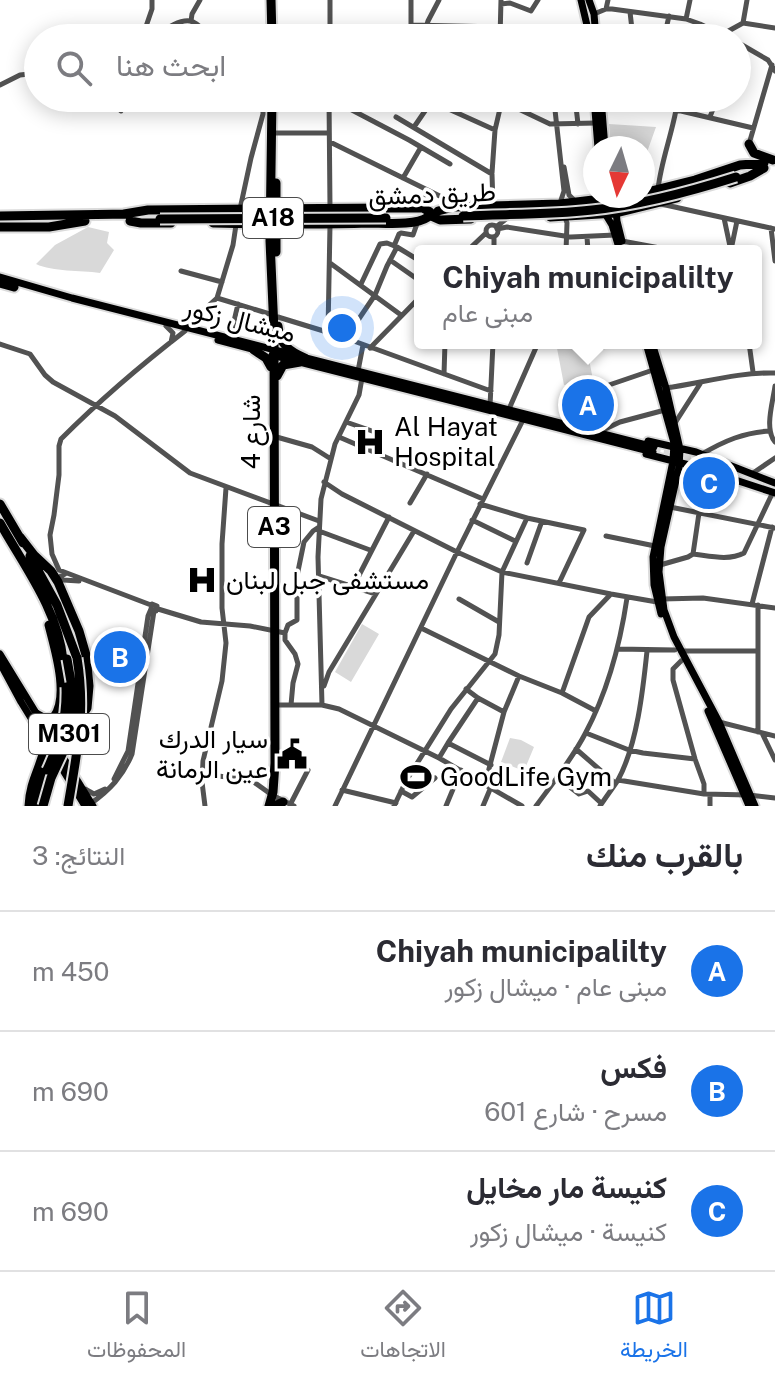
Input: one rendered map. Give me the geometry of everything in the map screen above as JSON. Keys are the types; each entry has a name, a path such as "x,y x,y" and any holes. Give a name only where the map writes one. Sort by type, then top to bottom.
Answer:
{"highway":[{"path":"273,0 274,24"},
{"name":"A3","path":"270,112 275,133 273,195 269,210 274,225 276,331"},
{"name":"A3","path":"270,112 273,195"},
{"path":"657,190 735,172 749,144"},
{"path":"127,218 148,210 419,208 443,220 482,226 506,219 568,217 614,222 632,210 755,174 770,163 754,153 749,144"},
{"name":"طريق دمشق","path":"85,218 565,212 620,207 668,197 735,172 770,163"},
{"path":"269,210 267,205 273,195 283,207 293,210"},
{"path":"462,211 493,206 583,202"},
{"path":"244,210 253,214 252,224"},
{"path":"293,210 289,216 294,224"},
{"path":"0,219 59,211 85,218"},
{"path":"127,218 159,224 274,225 330,224 429,215"},
{"path":"0,219 43,216 85,218"},
{"path":"0,219 49,227 85,218"},
{"path":"252,224 267,230 272,244"},
{"path":"272,244 281,229 294,224"},
{"path":"1,281 14,287"},
{"path":"275,376 269,361 254,347 267,341 276,331 285,347 302,360"},
{"name":"شارع 4","path":"276,331 279,631 275,774 280,803"},
{"path":"275,376 283,365 302,360"},
{"path":"0,504 20,537 77,658 81,690 80,733 68,806"},
{"path":"0,523 43,599 60,681 58,718 47,738"},
{"path":"20,537 47,566 64,592 83,640 88,666 89,702 86,710 80,715 58,718 45,719 36,714"},
{"path":"47,566 65,574 64,592"},
{"path":"31,806 59,743 66,696 61,643 53,608 43,599"},
{"name":"M301","path":"43,806 70,732 73,693 61,643"},
{"path":"60,681 77,679 88,666"},
{"name":"M301","path":"31,806 32,780 48,754 47,738"},
{"name":"M301","path":"48,754 60,755 65,760"}],"main road":[{"path":"581,0 587,24"},
{"path":"589,0 595,24"},
{"path":"595,112 597,136"},
{"path":"602,112 604,136"},
{"path":"606,208 622,245"},
{"path":"616,208 614,222 620,245"},
{"path":"614,222 632,210"},
{"name":"ميشال زكور","path":"1,281 524,418 655,448"},
{"name":"ميشال زكور","path":"14,287 166,326 230,338 254,347"},
{"path":"650,349 653,370 676,443 686,462 775,489"},
{"path":"651,349 666,388 675,423 676,443 686,462 662,538 660,600"},
{"name":"ميشال زكور","path":"360,375 508,410 524,418"},
{"path":"524,418 541,416 603,430 655,448 663,459 753,473 775,489"},
{"path":"655,448 669,441 676,443"},
{"path":"686,462 655,546 654,572 664,624 719,722 752,806"},
{"path":"678,650 748,795"},
{"path":"0,654 47,738"},
{"path":"0,663 82,787 89,805"},
{"path":"48,754 89,805"}],"street":[{"path":"147,24 152,0"},
{"path":"191,21 200,0"},
{"path":"330,0 330,24"},
{"path":"411,0 411,24"},
{"path":"427,24 439,0"},
{"path":"500,24 501,2 531,11 538,0"},
{"path":"606,9 608,0"},
{"path":"686,19 690,0"},
{"path":"747,0 743,23 749,24"},
{"path":"594,14 606,9 669,16 698,24"},
{"path":"630,12 631,24"},
{"path":"667,24 669,16"},
{"path":"178,24 191,21"},
{"path":"191,21 195,24"},
{"path":"751,24 775,28"},
{"path":"749,144 774,68 751,52"},
{"path":"0,85 24,75"},
{"path":"244,210 270,112"},
{"path":"329,112 330,209"},
{"path":"355,112 450,164"},
{"path":"414,127 424,112"},
{"path":"455,112 495,130"},
{"path":"493,206 492,174 498,112"},
{"path":"525,112 557,125 596,123"},
{"path":"555,112 565,187 577,203"},
{"path":"577,112 578,124"},
{"path":"657,190 660,168 677,112"},
{"path":"687,112 753,128"},
{"path":"710,117 712,112"},
{"path":"396,117 492,174"},
{"path":"275,133 329,133"},
{"path":"558,135 565,187 560,204"},
{"path":"330,142 462,211"},
{"path":"403,178 421,147"},
{"path":"559,151 564,165"},
{"path":"419,208 425,201 426,190"},
{"path":"660,203 773,229 775,261"},
{"path":"346,338 375,295 399,234 413,235 429,215"},
{"path":"566,245 568,217"},
{"path":"724,218 730,245"},
{"path":"496,228 506,219"},
{"path":"732,245 737,221"},
{"path":"482,226 587,237 614,222"},
{"path":"236,224 217,298 170,343 96,405 59,442 59,475 50,535 52,554 65,574 153,609 192,620 279,631 297,620 296,590 304,542 319,526"},
{"path":"328,332 330,224"},
{"path":"482,226 488,236 494,237"},
{"path":"471,245 482,226"},
{"path":"494,245 496,228"},
{"path":"587,237 588,245"},
{"path":"622,241 641,245"},
{"path":"361,284 380,244 396,246 414,257"},
{"path":"390,260 414,277"},
{"path":"330,263 401,315"},
{"path":"181,271 222,282"},
{"path":"217,298 346,338 491,391"},
{"path":"230,338 238,304"},
{"path":"322,705 325,672 319,526 324,482 339,437 361,390 360,375 366,346 414,304"},
{"path":"166,326 173,334 170,343"},
{"path":"0,344 30,354 53,382 115,416 188,472 276,505 371,550"},
{"path":"444,374 445,349"},
{"path":"490,406 493,349"},
{"path":"508,410 535,349"},
{"path":"750,349 753,372"},
{"path":"609,385 653,370"},
{"path":"666,388 753,372 775,373"},
{"path":"675,423 701,383"},
{"path":"775,386 770,431 775,442"},
{"path":"603,430 620,422 666,410"},
{"path":"335,806 524,418"},
{"path":"346,422 375,432"},
{"path":"686,462 729,440 754,432 770,431"},
{"path":"276,437 312,447 331,459"},
{"path":"339,437 427,474 482,502 527,518 584,530 559,583"},
{"path":"753,473 775,458"},
{"path":"410,503 427,474"},
{"path":"324,482 414,531 502,572 627,598 703,598 775,608"},
{"path":"205,806 204,755 222,681 226,639 222,608 222,550 226,488"},
{"path":"660,565 693,554 739,556 747,549 775,489"},
{"path":"670,507 773,528 755,605 760,732 775,760"},
{"path":"693,554 699,513"},
{"path":"353,587 389,517"},
{"path":"342,790 395,805 425,751 466,689 491,661 497,644 502,572 527,518"},
{"path":"472,520 515,541"},
{"path":"527,563 542,521"},
{"path":"325,672 414,531"},
{"path":"606,536 655,546"},
{"path":"319,576 376,594"},
{"path":"562,693 589,617 611,594"},
{"path":"536,806 576,749 596,711 618,649 627,598"},
{"path":"459,599 499,622"},
{"path":"82,787 89,792 100,792 113,781 125,761 153,609"},
{"path":"89,805 117,781 132,754 153,609"},
{"path":"421,628 596,711"},
{"path":"279,631 298,664 291,705"},
{"path":"618,649 758,651"},
{"path":"557,777 579,794 588,791 601,805 616,781 629,750 638,714 647,651"},
{"path":"681,661 673,668 672,674 710,806"},
{"path":"483,806 504,712 519,676"},
{"path":"466,689 504,712"},
{"path":"439,758 478,698"},
{"path":"277,705 336,708 439,758 522,806"},
{"path":"719,722 775,736"},
{"path":"586,733 629,750 695,759"},
{"path":"448,743 491,765"},
{"path":"576,749 616,781 707,795 775,798"},
{"path":"202,774 251,780 280,803 308,770"},
{"path":"446,806 461,770"},
{"path":"401,791 412,797 435,778"}],"shaded area":[{"path":"609,124 656,127 653,136 610,136"},
{"path":"88,227 109,232 107,243 114,250 100,273 58,270 36,264 55,245"},
{"path":"557,349 587,349 593,380 564,385"},
{"path":"362,624 379,634 351,682 335,672"},
{"path":"510,738 534,747 524,771 501,762"}],"tunnel":[{"path":"654,447 699,457"},
{"path":"653,452 698,463"}],"place":[{"name":"Chiyah municipalilty","path":"588,405"},
{"name":"Al Hayat Hospital","path":"370,442"},
{"name":"كنيسة مار مخايل","path":"709,483"},
{"name":"مستشفى جبل لبنان","path":"202,580"},
{"name":"فكس","path":"120,657"},
{"name":"سيار الدرك عين الرمانة","path":"292,754"},
{"name":"GoodLife Gym","path":"416,777"}]}
